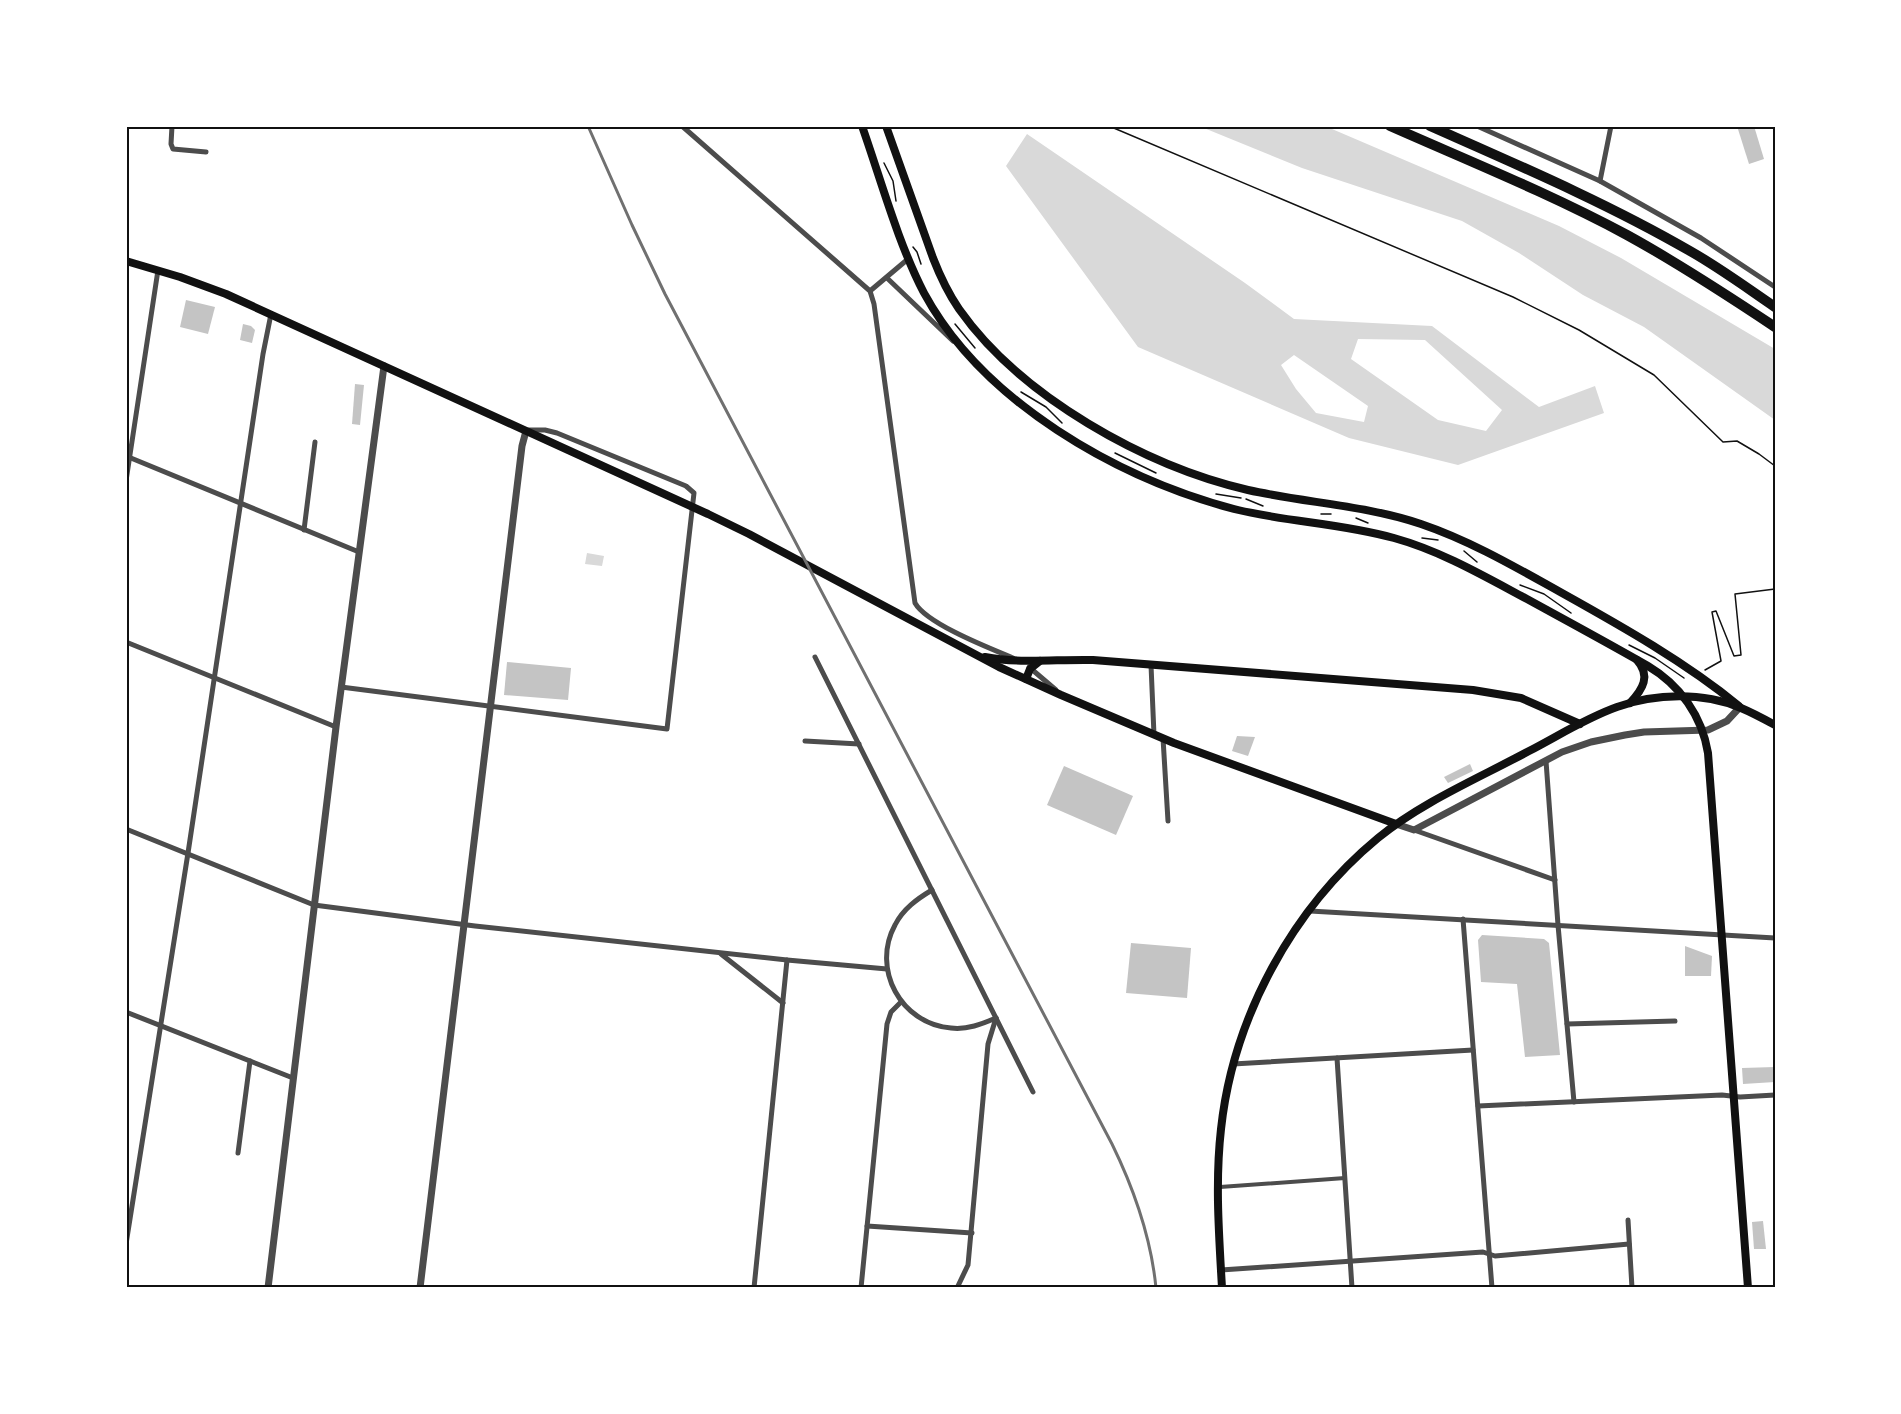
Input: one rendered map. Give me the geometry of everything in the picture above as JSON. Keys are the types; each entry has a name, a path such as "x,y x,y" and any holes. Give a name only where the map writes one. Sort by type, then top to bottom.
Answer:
{"highway":[{"path":"1390,126 1626,234 1698,276 1775,327"},
{"path":"1430,126 1626,217 1691,252 1775,307"}],"main road":[{"path":"862,126 908,260 933,309 964,350 1003,388 1052,426 1092,451 1138,475 1182,493 1235,509 1354,529 1393,538 1461,563 1637,660 1666,679 1683,697 1703,731 1708,753 1748,1288"},
{"path":"886,126 933,258 958,307 978,333 1005,361 1073,414 1134,449 1203,477 1268,494 1387,514 1455,537 1605,617 1697,675 1740,707 1775,725"},
{"path":"126,261 210,288 271,314 749,534 978,655 1061,695 1158,736 1396,824"},
{"path":"978,655 1020,661 1094,660 1494,693 1527,700 1580,724"},
{"path":"1026,679 1035,664 1046,660"},
{"path":"1629,704 1640,692 1644,683 1644,670 1637,660"},
{"path":"1222,1288 1218,1187 1221,1128 1233,1064 1256,1002 1275,962 1310,911 1339,876 1396,824 1440,798 1580,724 1629,704 1668,697 1712,700 1740,707"}],"street":[{"path":"172,126 173,149 206,152"},
{"path":"682,126 870,291 874,304 915,603 923,613 948,627 1020,661 1061,695"},
{"path":"1477,126 1600,181 1701,238 1775,287"},
{"path":"1600,181 1611,126"},
{"path":"870,291 908,260"},
{"path":"126,481 158,270"},
{"path":"886,278 964,350"},
{"path":"126,1244 271,314"},
{"path":"268,1288 341,687 384,366"},
{"path":"341,687 491,705 667,729 694,493 686,486 557,433 539,429 526,431 522,446 491,705 465,925 420,1288"},
{"path":"304,530 315,442"},
{"path":"128,457 359,552"},
{"path":"126,642 336,727"},
{"path":"815,657 1033,1092"},
{"path":"1151,665 1168,821"},
{"path":"1414,830 1577,746 1644,732 1703,731 1723,724 1740,707"},
{"path":"805,741 859,744"},
{"path":"1546,761 1574,1102"},
{"path":"1396,824 1554,880"},
{"path":"126,829 314,905 465,925 887,969"},
{"path":"932,890 907,908 894,926 886,951 887,969 892,986 901,1002 910,1011 923,1020 944,1028 967,1028 996,1018"},
{"path":"1310,911 1775,938"},
{"path":"1463,919 1492,1288"},
{"path":"720,953 783,1003"},
{"path":"754,1288 787,960"},
{"path":"861,1288 886,1024 891,1012 901,1002"},
{"path":"126,1012 293,1078"},
{"path":"957,1288 968,1265 988,1044 996,1018"},
{"path":"1567,1024 1676,1021"},
{"path":"1233,1064 1473,1050"},
{"path":"1337,1058 1352,1288"},
{"path":"238,1153 250,1061"},
{"path":"1478,1106 1722,1095 1775,1095"},
{"path":"1218,1187 1345,1178"},
{"path":"126,1198 133,1201"},
{"path":"1628,1220 1632,1288"},
{"path":"867,1226 972,1233"},
{"path":"1221,1270 1483,1252 1495,1256 1629,1244"}],"path":[{"path":"1109,126 1514,297 1579,330 1654,375 1723,442 1737,441 1775,466"},
{"path":"881,157 893,181 896,204"},
{"path":"913,246 917,252 922,272"},
{"path":"954,323 980,354"},
{"path":"1018,390 1046,407 1065,425"},
{"path":"1113,452 1140,463 1162,476"},
{"path":"1211,493 1244,498 1269,509"},
{"path":"1315,515 1335,514"},
{"path":"1355,517 1376,525"},
{"path":"1422,538 1439,540"},
{"path":"1460,549 1485,568"},
{"path":"1515,584 1544,594 1573,615"},
{"path":"1623,643 1655,658 1682,678 1697,675 1721,661 1712,612 1716,611 1734,656 1741,655 1735,594 1775,589"}],"shaded area":[{"path":"1199,126 1325,126 1559,226 1621,258 1775,349 1775,420 1644,327 1583,295 1519,253 1462,221 1302,168"},
{"path":"1027,134 1294,319 1432,326 1539,407 1595,386 1604,413 1458,465 1349,438 1138,347 1006,166","holes":["1358,339 1425,340 1502,410 1486,431 1438,420 1351,359","1294,355 1368,406 1364,422 1316,413 1296,389 1281,365"]},
{"path":"587,553 604,556 602,566 585,564"}],"building":[{"path":"1737,126 1754,126 1764,159 1749,164"},
{"path":"186,300 215,307 208,334 180,327"},
{"path":"243,324 255,330 252,343 240,340"},
{"path":"355,384 364,385 360,425 352,424"},
{"path":"507,662 571,668 568,700 504,695"},
{"path":"1237,736 1255,737 1248,756 1232,751"},
{"path":"1470,764 1473,771 1448,783 1444,777"},
{"path":"1064,766 1133,796 1116,835 1047,805"},
{"path":"1482,935 1544,939 1549,943 1560,1055 1525,1057 1517,984 1481,982 1478,940"},
{"path":"1131,943 1191,948 1187,998 1126,993"},
{"path":"1685,946 1712,956 1711,976 1685,976"},
{"path":"1775,1067 1775,1082 1743,1084 1742,1068"},
{"path":"1763,1221 1766,1249 1754,1249 1752,1222"}],"railway":[{"path":"588,126 665,294 1112,1144 1146,1232 1156,1288"}]}
